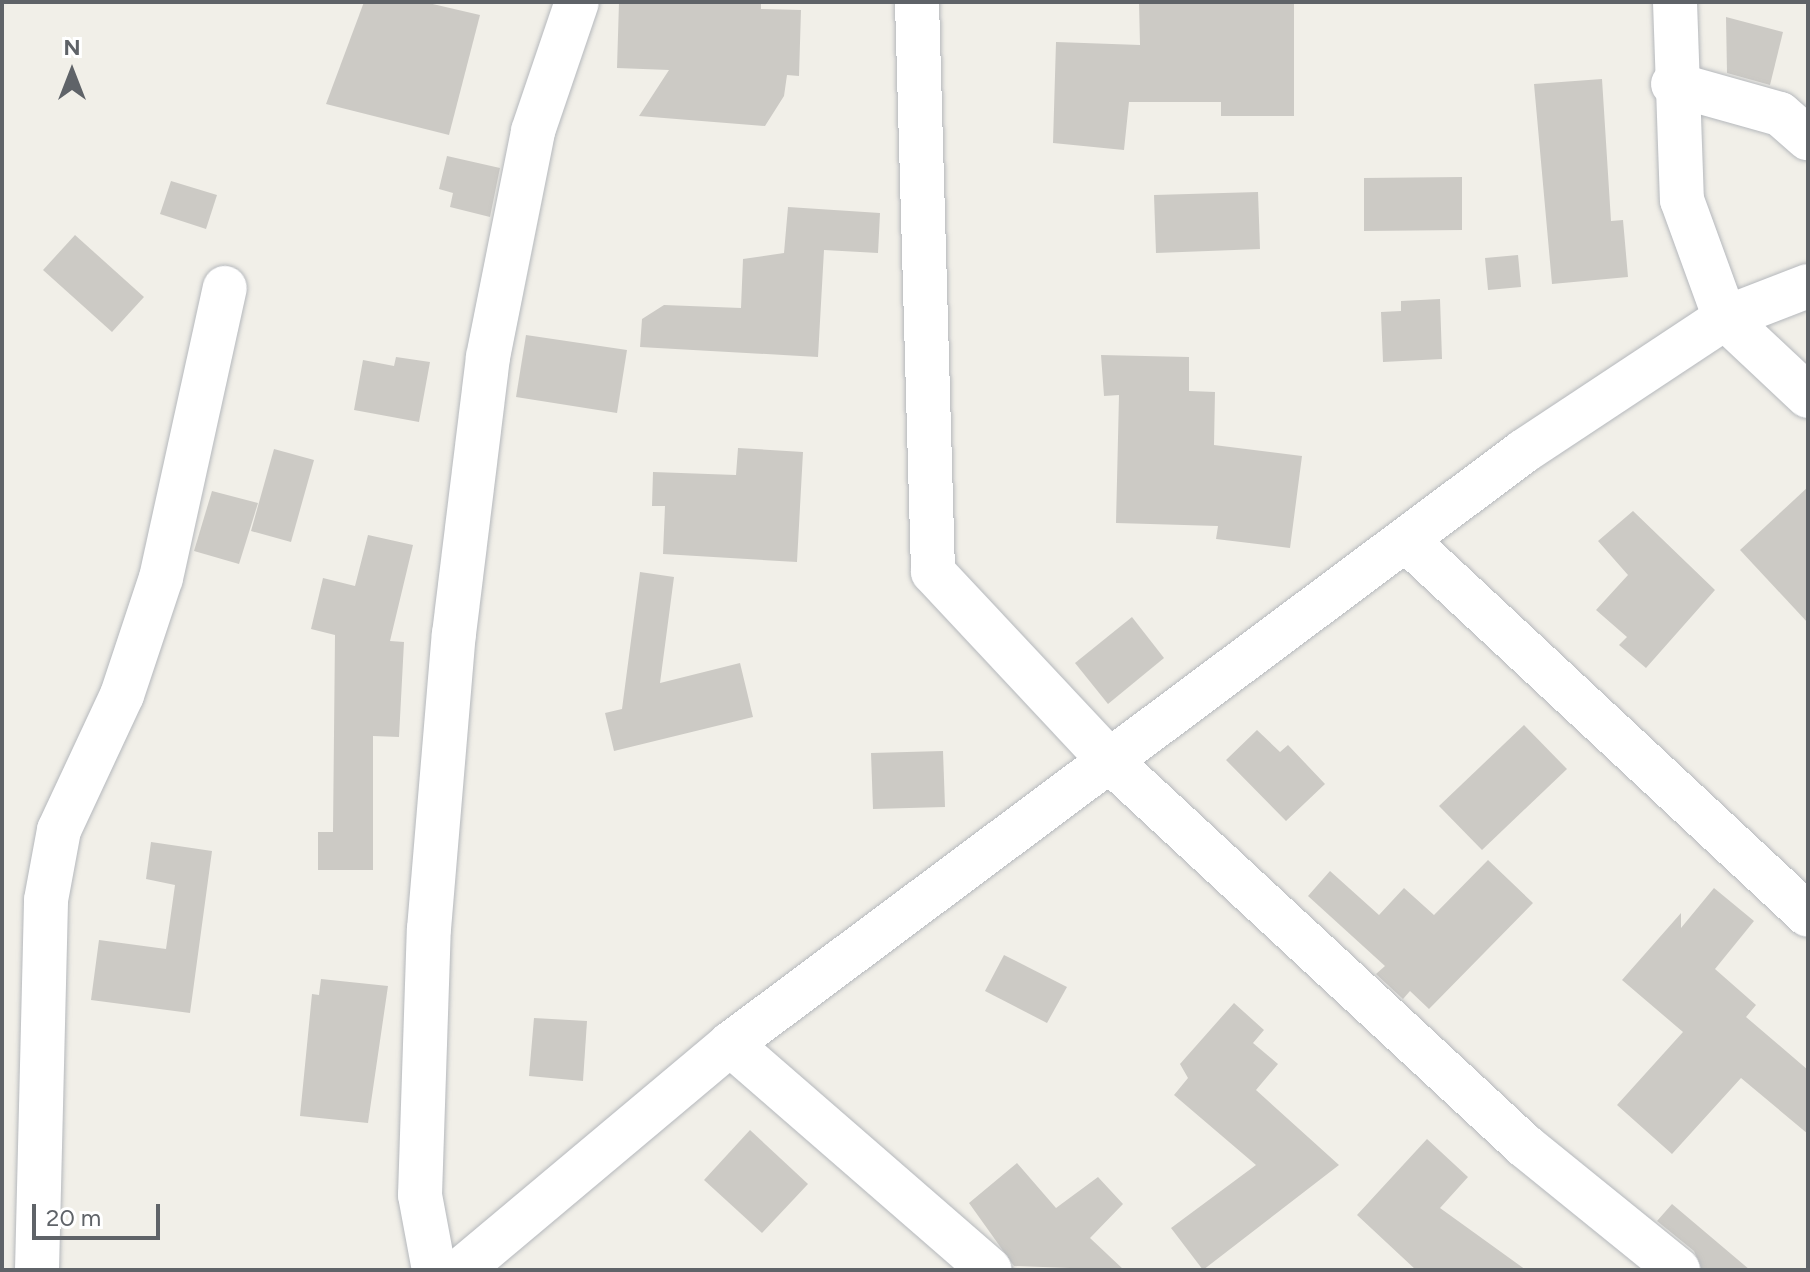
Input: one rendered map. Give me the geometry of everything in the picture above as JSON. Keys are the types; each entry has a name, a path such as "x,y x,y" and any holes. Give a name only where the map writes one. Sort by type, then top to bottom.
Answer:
{"street":[{"path":"434,1270 420,1195 429,929 454,634 491,342 533,131 577,2"},
{"path":"917,2 933,572 1111,762 1525,1146 1678,1270"},
{"path":"1675,2 1673,84 1682,200 1725,318 1808,396"},
{"path":"1673,84 1780,114 1808,138"},
{"path":"461,1270 730,1044 1524,451 1725,318 1808,286"},
{"path":"37,1270 46,900 59,830 122,695 161,578 225,288"},
{"path":"1407,541 1808,915"},
{"path":"730,1044 990,1270"}],"building":[{"path":"364,2 424,2 480,15 449,135 326,104"},
{"path":"619,2 761,2 761,9 801,10 799,76 787,75 784,96 765,126 639,116 669,70 617,68"},
{"path":"1139,2 1294,2 1294,116 1221,116 1221,102 1129,102 1124,150 1053,143 1056,42 1140,45"},
{"path":"1726,17 1783,32 1770,85 1727,73"},
{"path":"1602,79 1611,221 1623,220 1628,277 1552,284 1534,84"},
{"path":"447,156 500,168 490,217 450,207 453,193 439,189"},
{"path":"1462,177 1462,230 1364,231 1364,178"},
{"path":"171,181 217,195 206,229 160,214"},
{"path":"1258,192 1260,249 1156,253 1154,195"},
{"path":"788,207 880,213 878,253 824,250 818,357 640,347 642,319 664,305 741,308 743,259 784,253"},
{"path":"75,235 144,297 112,332 43,270"},
{"path":"1518,255 1521,287 1488,290 1485,258"},
{"path":"1440,299 1442,359 1383,362 1381,312 1401,311 1401,301"},
{"path":"526,335 627,350 617,413 516,397"},
{"path":"1101,355 1189,357 1189,391 1215,392 1214,445 1302,456 1290,548 1216,539 1218,526 1116,523 1119,395 1104,396"},
{"path":"396,357 430,362 419,422 354,410 363,360 394,366"},
{"path":"738,448 803,452 797,562 663,554 665,506 652,506 653,472 736,475"},
{"path":"274,449 314,460 291,542 251,531"},
{"path":"1808,487 1808,623 1740,550"},
{"path":"212,491 258,503 239,564 194,551"},
{"path":"1633,511 1715,590 1646,668 1619,645 1627,637 1596,610 1628,575 1598,541"},
{"path":"368,535 413,545 390,641 404,642 399,737 373,736 373,870 318,870 318,832 333,832 335,635 311,629 323,578 355,586"},
{"path":"640,572 674,577 660,683 740,663 753,717 614,751 605,713 622,709"},
{"path":"1132,617 1164,658 1108,704 1075,663"},
{"path":"1524,725 1567,769 1482,850 1439,806"},
{"path":"1257,730 1280,752 1288,745 1325,784 1286,821 1226,760"},
{"path":"943,751 945,807 873,809 871,753"},
{"path":"151,842 212,851 190,1013 91,1000 99,940 166,949 175,885 146,879"},
{"path":"1488,860 1533,903 1429,1009 1410,991 1403,999 1376,974 1385,966 1308,896 1330,871 1379,915 1404,888 1434,915"},
{"path":"1714,888 1754,921 1715,969 1756,1005 1746,1017 1808,1070 1808,1134 1741,1078 1672,1154 1617,1105 1683,1032 1622,980 1681,913 1681,928"},
{"path":"1004,955 1067,987 1047,1023 985,991"},
{"path":"321,979 388,986 368,1123 300,1116 312,994 319,995"},
{"path":"1234,1003 1264,1030 1253,1043 1278,1064 1256,1090 1339,1165 1203,1270 1171,1228 1256,1165 1174,1095 1188,1078 1180,1064"},
{"path":"534,1018 587,1021 583,1081 529,1076"},
{"path":"750,1130 808,1184 762,1233 704,1180"},
{"path":"1427,1139 1468,1177 1440,1208 1526,1270 1416,1270 1357,1215"},
{"path":"1017,1163 1056,1208 1098,1177 1123,1204 1090,1238 1124,1270 1014,1266 969,1203"},
{"path":"1672,1204 1750,1270 1702,1270 1694,1251 1657,1221"}]}
